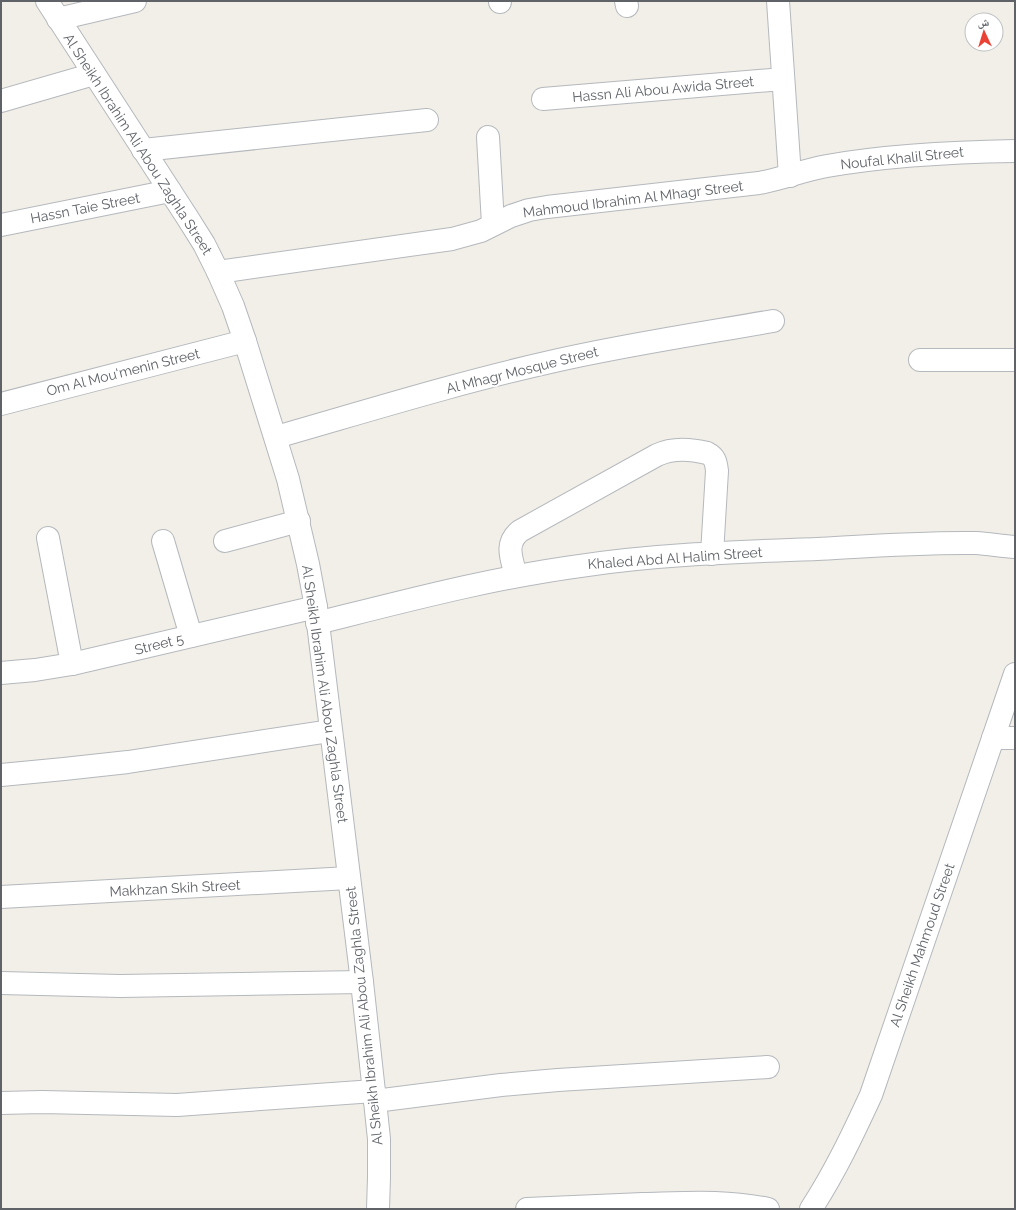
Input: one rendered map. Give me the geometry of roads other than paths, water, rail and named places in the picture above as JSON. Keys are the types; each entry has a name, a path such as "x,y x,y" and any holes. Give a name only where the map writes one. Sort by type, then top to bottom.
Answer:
{"street":[{"path":"52,10 135,1"},
{"path":"778,1 790,176"},
{"name":"Al Sheikh Ibrahim Ali Abou Zaghla Street","path":"52,10 204,244 233,306 276,437 288,479 299,521 317,615 330,731 362,982 374,1096 378,1139 378,1209"},
{"path":"1,101 94,74"},
{"name":"Hassn Ali Abou Awida Street","path":"543,99 783,79"},
{"path":"143,150 427,120"},
{"path":"488,137 493,224"},
{"name":"Noufal Khalil Street","path":"790,176 815,168 899,157 970,152 1015,152"},
{"name":"Mahmoud Ibrahim Al Mhagr Street","path":"218,272 452,239 481,231 511,216 529,210 743,185 790,176"},
{"name":"Hassn Taie Street","path":"1,225 170,191"},
{"name":"Al Mhagr Mosque Street","path":"276,437 472,381 548,362 772,321"},
{"name":"Om Al Mou'menin Street","path":"1,404 245,341"},
{"path":"920,360 1015,360"},
{"path":"516,576 510,547 515,535 657,455 674,450 707,453 715,460 716,471 712,554"},
{"path":"225,541 299,521"},
{"path":"48,538 72,664"},
{"path":"163,541 191,636"},
{"name":"Khaled Abd Al Halim Street","path":"317,615 516,576 581,565 639,559 938,543 1015,547"},
{"name":"Street 5","path":"1,673 35,670 72,664 191,636 317,615"},
{"name":"Al Sheikh Mahmoud Street","path":"811,1209 850,1142 871,1094 1015,674"},
{"path":"1,775 128,762 330,731"},
{"path":"993,738 1015,738"},
{"name":"Makhzan Skih Street","path":"1,897 349,878"},
{"path":"1,983 120,986 362,982"},
{"path":"1,1103 42,1102 177,1105 374,1096 558,1080 768,1067"},
{"path":"527,1209 705,1202 748,1205 768,1209"}]}
